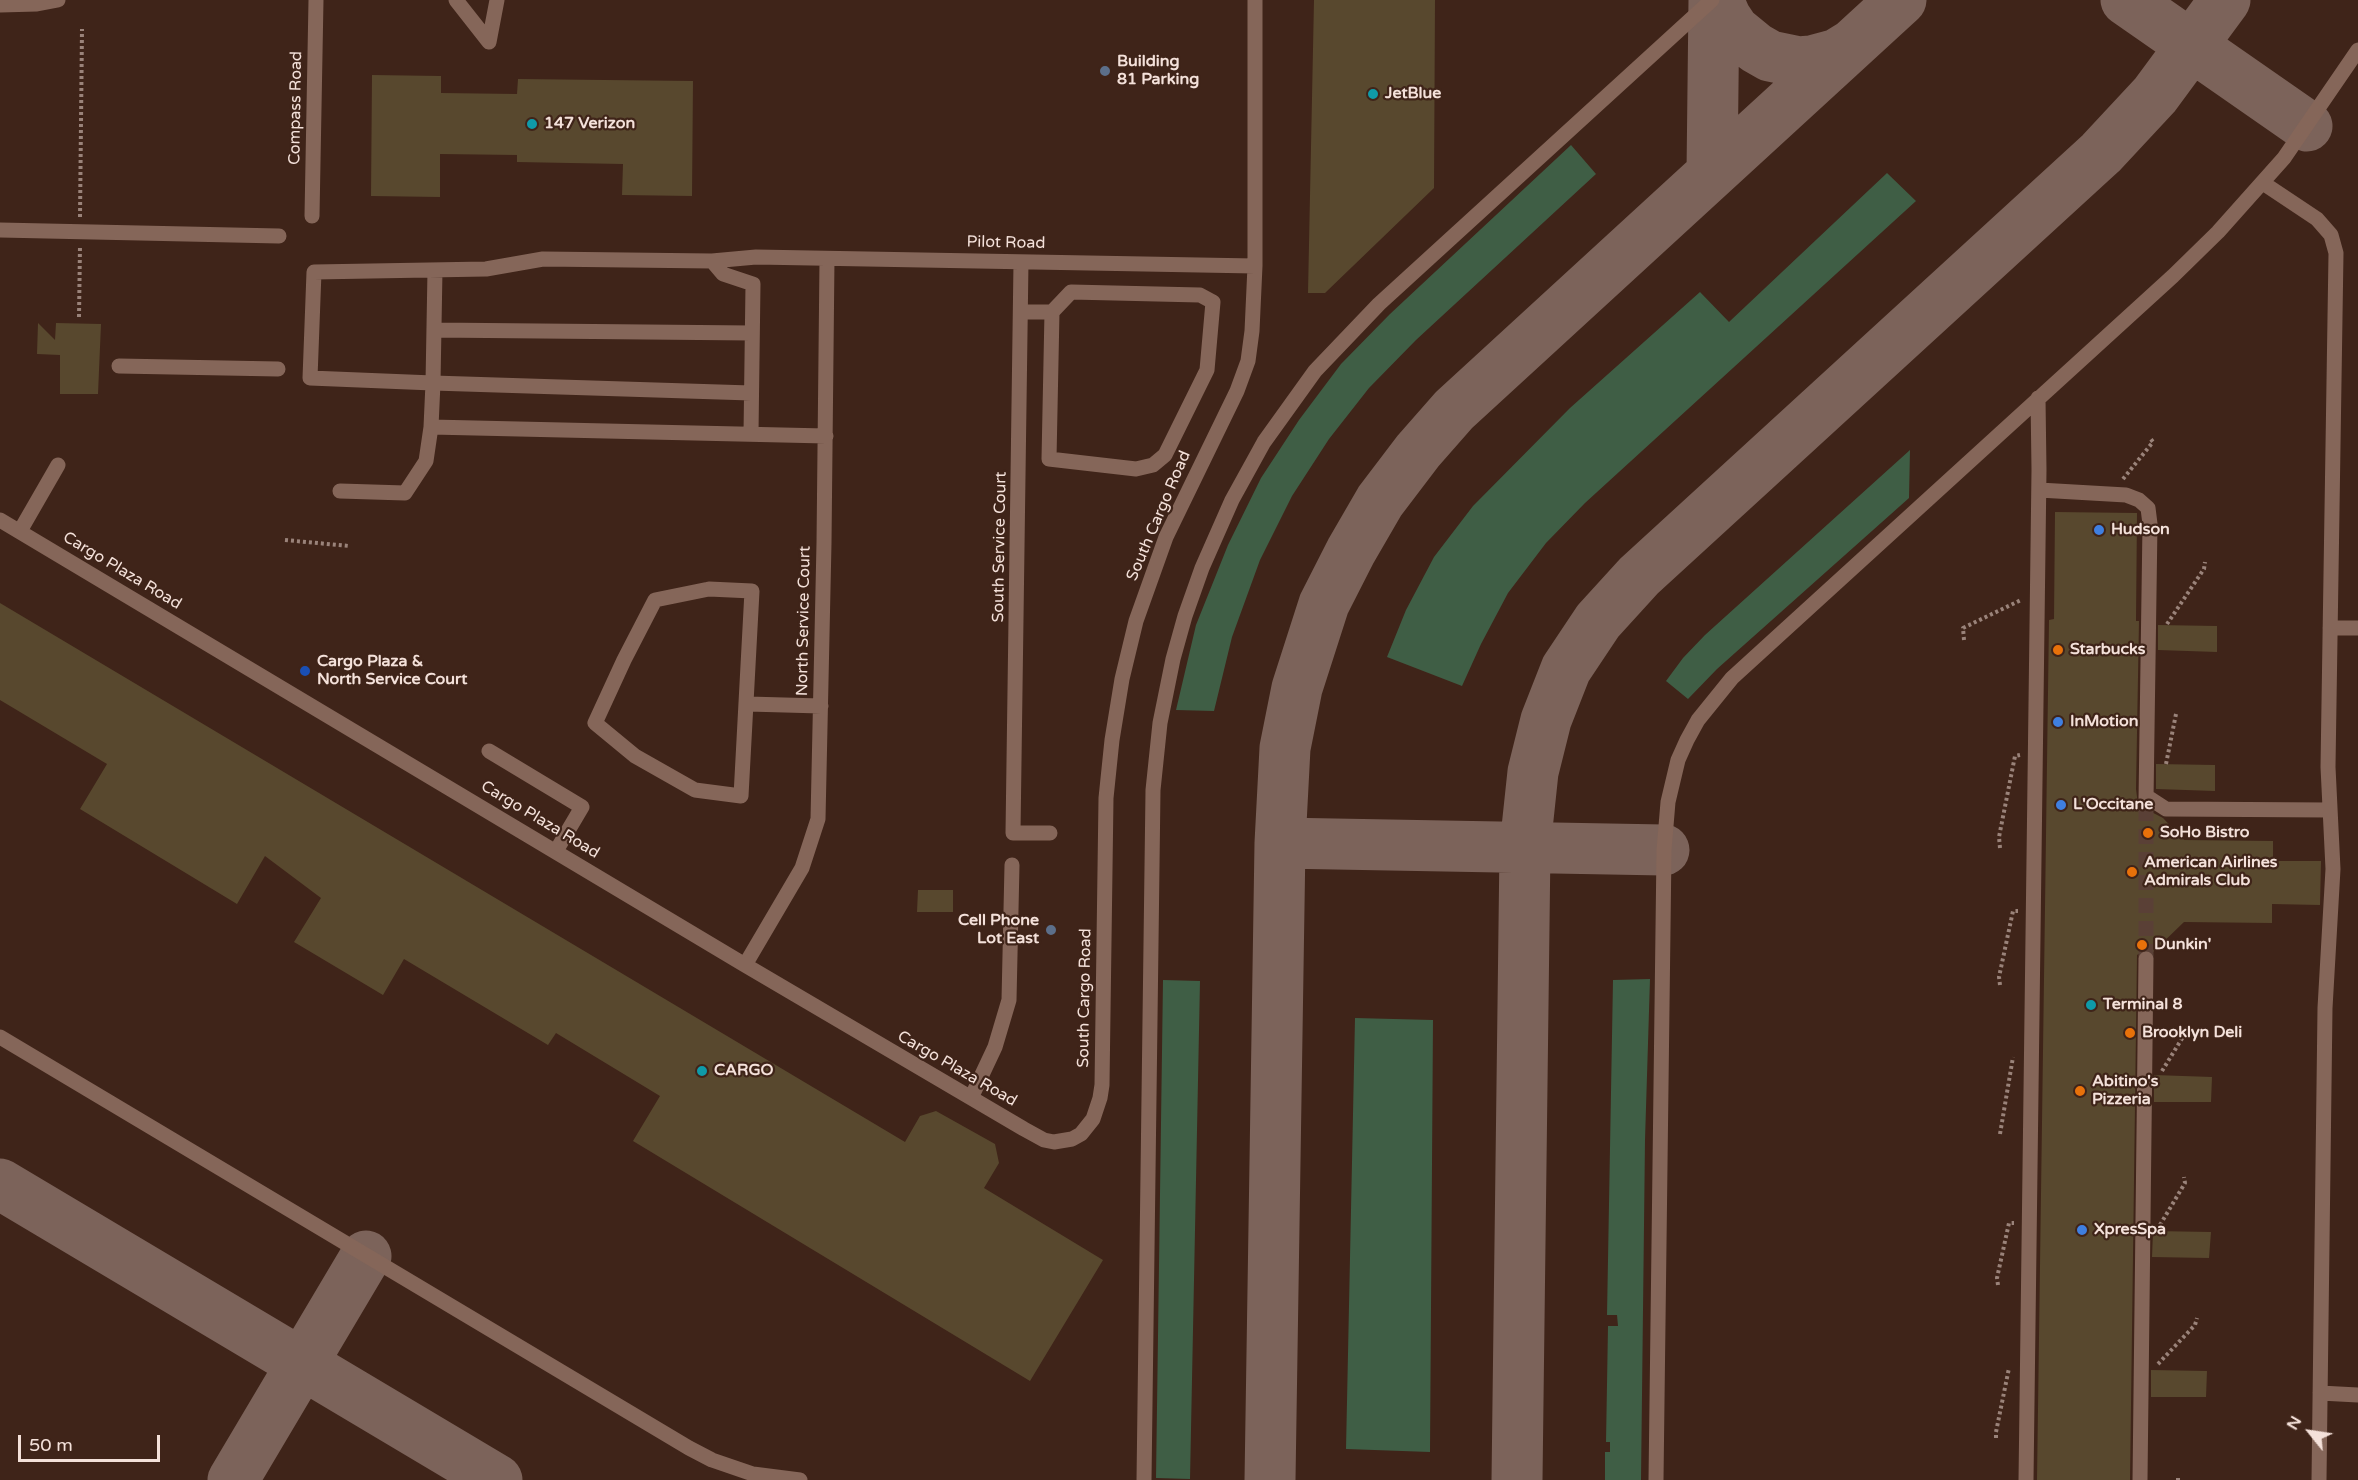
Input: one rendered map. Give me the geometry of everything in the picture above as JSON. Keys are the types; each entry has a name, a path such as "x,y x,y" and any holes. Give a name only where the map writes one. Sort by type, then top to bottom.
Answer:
{"street":[{"path":"0,5 37,4 58,0"},
{"name":"Compass Road","path":"312,216 316,0"},
{"path":"456,0 489,42 497,0"},
{"name":"South Cargo Road","path":"1064,1142 1088,1128 1100,1098 1107,789 1122,679 1136,621 1162,546 1248,361 1254,266 1255,0"},
{"path":"1144,1480 1153,790 1160,723 1173,659 1185,615 1202,568 1232,500 1264,442 1315,371 1379,304 1712,0"},
{"path":"1656,1480 1664,850 1668,802 1678,760 1698,720 1732,678 2195,255 2263,183 2307,126 2358,50"},
{"path":"2263,183 2318,219 2334,243 2329,810 2333,869 2325,1008 2319,1480"},
{"path":"0,230 279,236"},
{"name":"Pilot Road","path":"433,383 310,378 315,272 486,269 543,259 712,261 756,257 1254,266"},
{"name":"North Service Court","path":"745,965 802,868 815,831 819,805 827,259"},
{"path":"712,261 723,274 753,284 751,434"},
{"name":"South Service Court","path":"1021,262 1013,833 1050,833"},
{"path":"340,491 405,493 426,461 431,427 435,270"},
{"path":"1021,312 1052,312 1071,292 1200,295 1212,302 1207,370 1165,455 1153,465 1136,469 1049,459 1052,312"},
{"path":"434,330 752,333"},
{"path":"119,366 278,369"},
{"path":"433,383 751,393"},
{"path":"2026,1480 2039,490 2038,398"},
{"path":"431,427 826,436"},
{"path":"20,531 58,465"},
{"path":"2039,490 2126,495 2139,500 2148,508 2150,524 2146,798 2166,809 2329,810"},
{"name":"Cargo Plaza Road","path":"0,520 1035,1136 1054,1142 1064,1142"},
{"path":"709,590 752,591 748,704 741,796 695,790 635,756 595,723 655,600 709,590"},
{"path":"2330,628 2358,628"},
{"path":"748,704 821,706"},
{"path":"489,751 582,807 556,851"},
{"path":"971,1098 995,1047 1009,1000 1012,866"},
{"path":"2140,1480 2146,959"},
{"path":"0,1037 689,1448 712,1460 753,1474 800,1480"},
{"path":"2320,1393 2358,1395"}],"path":[{"path":"79,317 82,29"},
{"path":"2122,489 2123,479 2153,442 2150,438"},
{"path":"285,540 349,546"},
{"path":"2166,625 2204,569 2205,562"},
{"path":"1964,639 1963,628 2018,600 2027,599"},
{"path":"2166,764 2176,714"},
{"path":"2000,848 1999,837 2015,756 2023,755"},
{"path":"2000,985 2013,911 2023,911"},
{"path":"2161,1075 2186,1032 2185,1025"},
{"path":"2158,1232 2185,1183 2184,1177"},
{"path":"2156,1370 2157,1365 2195,1325 2197,1318"}],"green space":[{"path":"1571,145 1596,174 1416,340 1369,388 1329,439 1292,496 1260,560 1232,637 1214,711 1176,710 1196,625 1228,545 1261,478 1299,420 1341,364 1390,314"},
{"path":"1887,173 1916,201 1585,503 1546,543 1508,593 1462,686 1387,657 1406,610 1434,557 1473,506 1570,408 1700,292 1729,322"},
{"path":"1910,450 1909,498 1717,669 1688,699 1666,681 1683,658 1705,635"},
{"path":"1650,979 1645,1140 1641,1480 1605,1480 1605,1452 1610,1452 1610,1442 1606,1442 1608,1326 1618,1326 1617,1315 1607,1315 1613,980"},
{"path":"1163,980 1200,981 1190,1479 1156,1478"},
{"path":"1355,1018 1433,1020 1430,1452 1346,1449"}],"building":[{"name":"JetBlue","path":"1314,0 1435,0 1434,188 1325,293 1308,293"},
{"name":"147 Verizon","path":"372,75 441,76 441,93 517,94 518,79 693,81 692,196 622,195 623,164 517,162 517,155 440,154 440,197 371,196"},
{"path":"38,323 55,340 56,323 101,324 98,394 60,394 60,355 37,354"},
{"name":"Terminal 8","path":"2055,512 2137,513 2136,621 2139,621 2136,789 2138,805 2163,818 2184,840 2273,841 2273,861 2321,861 2320,905 2272,904 2272,923 2184,922 2153,952 2146,949 2137,955 2130,1480 2037,1480 2049,620 2054,619"},
{"name":"CARGO","path":"0,603 905,1142 920,1116 936,1111 995,1144 999,1163 984,1188 1103,1260 1030,1381 633,1141 660,1096 556,1033 548,1045 404,959 383,995 294,942 321,898 265,856 237,904 80,809 107,764 0,700"},
{"path":"2158,625 2217,626 2217,652 2158,650"},
{"path":"2156,764 2215,765 2215,791 2156,789"},
{"path":"918,890 953,890 953,912 917,912"},
{"path":"2154,1075 2212,1077 2211,1102 2154,1102"},
{"path":"2153,1231 2211,1232 2209,1258 2152,1257"},
{"path":"2151,1370 2207,1371 2206,1397 2151,1397"}],"taxiway":[{"path":"1712,173 1714,0"},
{"path":"1718,0 1734,30 1770,56 1799,62 1811,61 1837,54 1850,46"},
{"path":"1270,1480 1280,843 1285,748 1297,688 1324,604 1380,501 1418,451 1454,410 1901,0"},
{"path":"2126,0 2307,126"},
{"path":"1517,1480 1525,847 1533,772 1546,720 1566,669 1598,621 1639,576 2101,153 2155,95 2225,0"},
{"path":"1280,843 1664,850"},
{"path":"0,1184 497,1480"},
{"path":"233,1480 366,1256"}],"tunnel":[{"path":"2146,800 2146,959"}],"place":[{"name":"Building 81 Parking","path":"1105,71"},
{"name":"JetBlue","path":"1373,94"},
{"name":"147 Verizon","path":"532,124"},
{"name":"Hudson","path":"2099,530"},
{"name":"Starbucks","path":"2058,650"},
{"name":"Cargo Plaza & North Service Court","path":"305,671"},
{"name":"InMotion","path":"2058,722"},
{"name":"L'Occitane","path":"2061,805"},
{"name":"SoHo Bistro","path":"2148,833"},
{"name":"American Airlines Admirals Club","path":"2132,872"},
{"name":"Cell Phone Lot East","path":"1051,930"},
{"name":"Dunkin'","path":"2142,945"},
{"name":"Terminal 8","path":"2091,1005"},
{"name":"Brooklyn Deli","path":"2130,1033"},
{"name":"CARGO","path":"702,1071"},
{"name":"Abitino's Pizzeria","path":"2080,1091"},
{"name":"XpresSpa","path":"2082,1230"}]}
